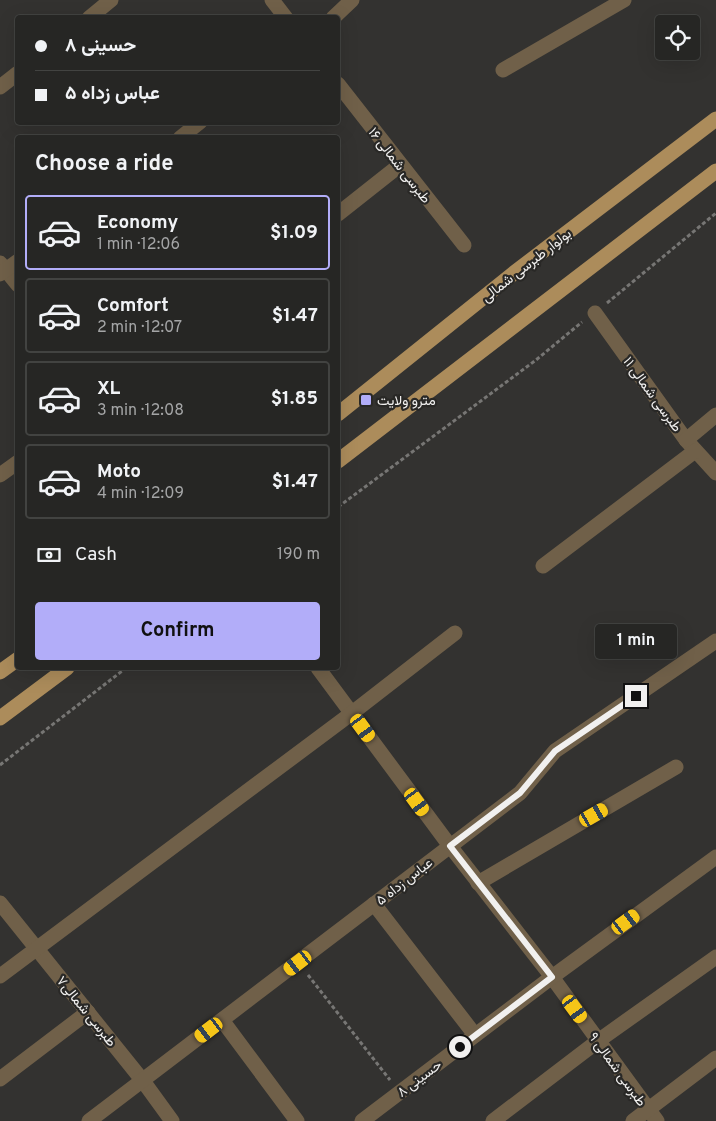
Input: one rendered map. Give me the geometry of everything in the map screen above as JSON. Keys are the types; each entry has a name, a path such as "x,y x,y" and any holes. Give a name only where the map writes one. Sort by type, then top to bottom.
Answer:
{"main road":[{"name":"بولوار طبرسی شمالی","path":"340,412 514,273 716,119"},
{"path":"340,459 716,171"},
{"path":"0,672 15,662"},
{"path":"0,718 64,670"}],"street":[{"path":"93,15 112,0"},
{"path":"272,0 284,15"},
{"path":"336,15 352,0"},
{"path":"503,70 624,0"},
{"path":"0,87 15,75"},
{"name":"طبرسی شمالی ۱۶","path":"340,87 464,246"},
{"path":"184,135 196,125"},
{"path":"340,212 400,165"},
{"path":"6,267 15,281"},
{"name":"طبرسی شمالی ۱۱","path":"595,312 690,446 716,473"},
{"path":"543,566 690,446 716,416"},
{"path":"0,475 15,464"},
{"path":"0,976 352,713 455,633"},
{"name":"عباس زداه ۵","path":"90,1121 520,793 555,751 716,641"},
{"name":"طبرسی شمالی ۹","path":"320,670 450,846 552,977 653,1116"},
{"path":"478,882 676,767"},
{"name":"حسینی ۸","path":"362,1121 552,977 716,857"},
{"name":"طبرسی شمالی۷","path":"0,903 143,1081 172,1121"},
{"path":"374,904 475,1036"},
{"path":"493,1121 598,1041 716,957"},
{"path":"0,1079 88,1012"},
{"path":"222,1020 297,1121"},
{"path":"633,1121 653,1116 716,1058"}],"path":[{"path":"340,506 536,360 716,212"},
{"path":"0,765 123,670"},
{"path":"298,963 400,1092"}],"place":[{"name":"مترو ولایت","path":"366,400"}],"route":[{"path":"460,1047 552,977 450,846 520,793 555,751 636,696"}]}
